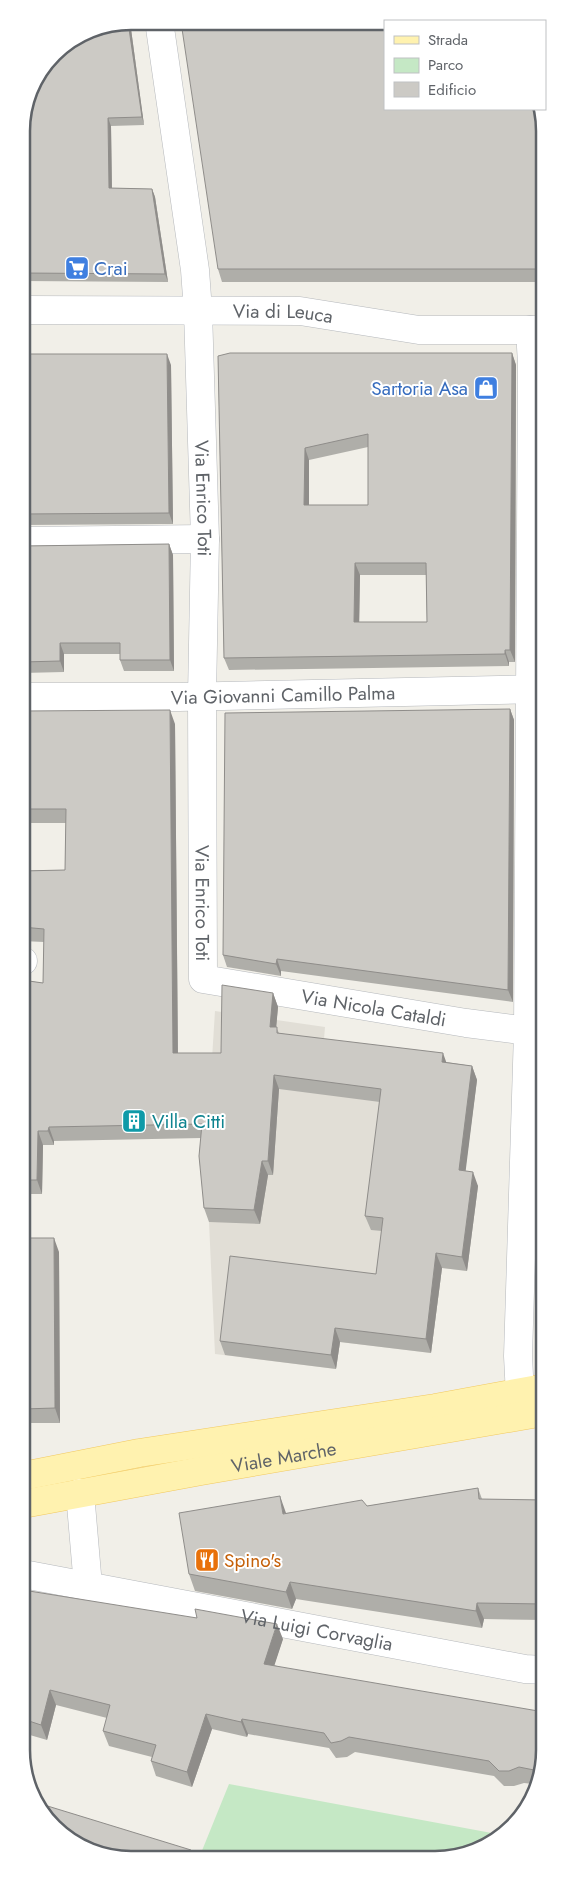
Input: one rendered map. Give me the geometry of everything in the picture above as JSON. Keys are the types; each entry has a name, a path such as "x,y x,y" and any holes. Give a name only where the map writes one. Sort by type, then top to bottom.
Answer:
{"main road":[{"name":"Viale Marche","path":"30,1475 139,1453 435,1408 532,1402"},
{"name":"Viale Marche","path":"30,1503 532,1402"}],"street":[{"name":"Via Enrico Toti","path":"160,30 195,270 198,311 205,539 202,696 203,979"},
{"name":"Via di Leuca","path":"30,310 300,311 419,330 536,330"},
{"path":"536,330 532,373 536,626"},
{"path":"30,541 205,539"},
{"name":"Via Giovanni Camillo Palma","path":"30,698 536,689"},
{"name":"Via Nicola Cataldi","path":"203,979 536,1033"},
{"path":"532,1402 518,1356 536,1033"},
{"path":"80,1493 88,1586"},
{"name":"Via Luigi Corvaglia","path":"30,1575 536,1670"}],"shaded area":[{"path":"215,1011 325,1027 323,1051 448,1067 464,1184 467,1271 442,1268 431,1353 340,1342 336,1369 215,1354 205,1170"}],"green space":[{"path":"229,1784 491,1833 480,1841 467,1846 435,1851 202,1851"}],"building":[{"path":"129,30 142,117 108,118 109,188 152,189 165,274 30,273 30,125 33,105 40,86 55,64 64,55 86,40 111,32"},
{"path":"182,30 384,30 384,110 534,110 536,125 536,269 218,269"},
{"path":"230,353 512,353 510,650 505,650 505,654 224,658 218,356","holes":["368,434 368,505 304,505 305,448","355,563 426,563 427,622 354,622"]},
{"path":"30,354 167,354 169,513 30,514"},
{"path":"169,544 170,660 120,660 120,643 60,643 60,661 30,662 30,546"},
{"path":"510,709 508,990 277,959 276,964 223,955 225,713"},
{"path":"170,710 173,1053 221,1053 222,985 273,993 270,1027 277,1027 277,1033 443,1053 442,1062 472,1066 459,1170 473,1172 462,1257 436,1253 426,1339 335,1328 331,1355 220,1341 230,1256 376,1274 383,1218 365,1216 381,1089 274,1075 268,1161 262,1161 254,1210 204,1208 199,1156 202,1124 49,1127 48,1131 38,1131 37,1180 30,1180 30,981 43,983 44,929 30,928 30,871 65,870 66,809 30,809 30,711"},
{"path":"30,1238 54,1238 55,1408 30,1409"},
{"path":"478,1488 479,1499 536,1500 536,1604 477,1603 476,1611 290,1582 286,1592 189,1574 179,1513 280,1496 283,1514 362,1500 367,1506"},
{"path":"30,1591 197,1618 195,1609 277,1624 264,1664 536,1711 536,1756 534,1770 519,1767 509,1771 499,1771 489,1761 349,1737 331,1743 324,1733 242,1719 241,1722 206,1714 187,1772 151,1761 156,1745 103,1731 110,1705 50,1690 41,1725 30,1721"},
{"path":"47,1806 191,1850 131,1851 99,1846 86,1841 70,1830"}],"place":[{"name":"Crai","path":"77,268"},
{"name":"Sartoria Asa","path":"486,388"},
{"name":"Villa Citti","path":"134,1121"},
{"name":"Spino's","path":"207,1560"}]}
